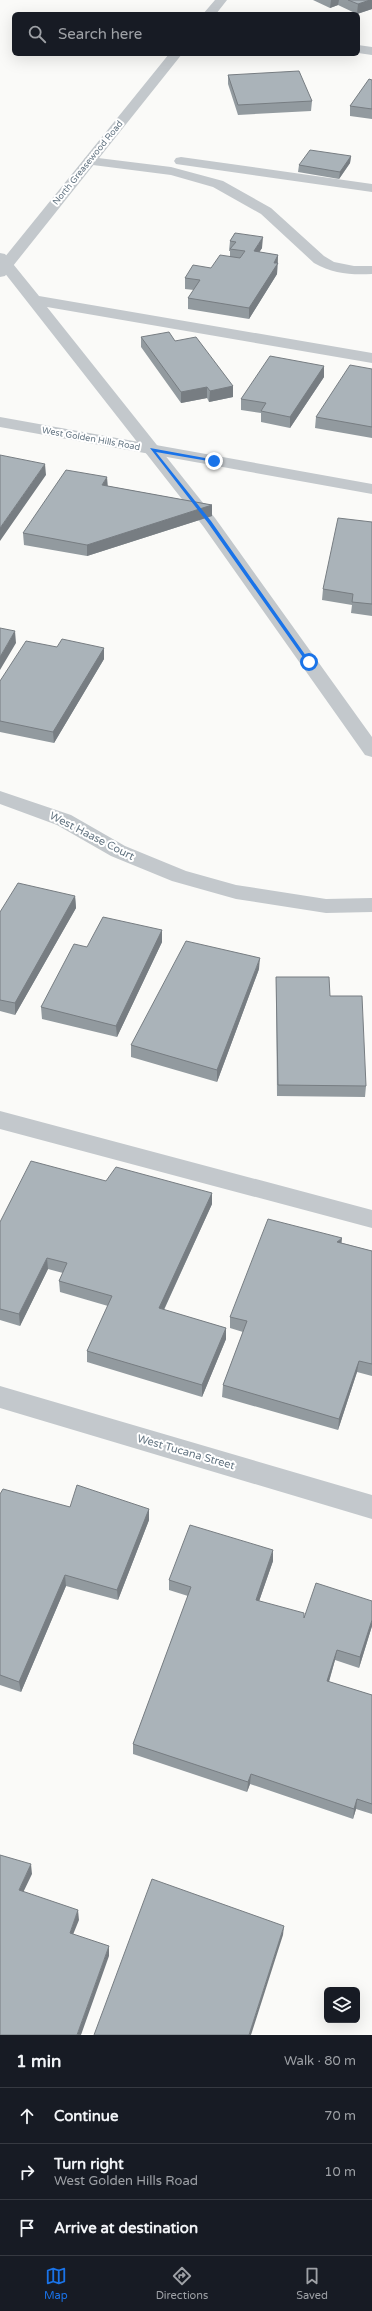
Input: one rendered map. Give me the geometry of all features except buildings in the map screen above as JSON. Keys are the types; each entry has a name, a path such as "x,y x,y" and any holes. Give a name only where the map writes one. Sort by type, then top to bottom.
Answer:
{"street":[{"path":"211,12 221,0"},
{"path":"360,49 372,51"},
{"name":"North Greasewood Road","path":"2,265 90,161 174,56"},
{"path":"99,150 372,188"},
{"path":"90,161 190,175 218,184 248,199 280,223 317,260 331,267 350,271 372,270"},
{"path":"2,265 34,300 209,522 372,751"},
{"path":"34,300 372,358"},
{"name":"West Golden Hills Road","path":"0,422 372,489"},
{"name":"West Haase Court","path":"0,797 64,820 118,851 179,876 236,892 318,904 372,905"},
{"path":"0,1120 372,1219"},
{"name":"West Tucana Street","path":"0,1397 372,1506"}],"route":[{"path":"214,461 152,449 209,522 309,662"}]}
